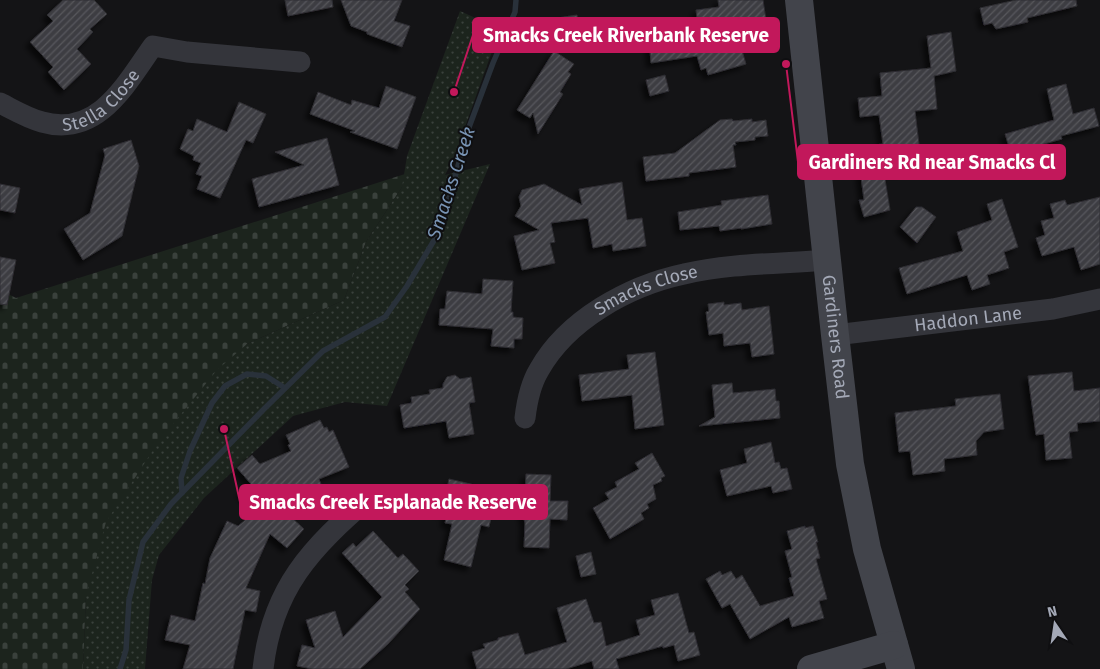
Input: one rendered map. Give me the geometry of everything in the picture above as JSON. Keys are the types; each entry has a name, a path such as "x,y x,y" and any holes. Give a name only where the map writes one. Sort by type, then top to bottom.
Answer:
{"street":[{"name":"Gardiners Road","path":"799,0 850,464 861,520 898,657"},
{"name":"Stella Close","path":"0,104 43,123 74,124 91,118 106,107 120,92 153,46 187,52 300,62"},
{"name":"Smacks Close","path":"525,418 531,388 538,371 548,356 568,333 591,315 624,295 654,282 683,274 718,268 828,260"},
{"name":"Haddon Lane","path":"835,335 1052,309 1100,299"},
{"path":"263,669 270,627 287,586 301,565 319,544 370,497"},
{"path":"812,669 898,657"}],"green space":[{"path":"460,11 500,29 454,158 445,175 490,164 387,406 345,402 293,416 204,498 159,555 152,580 145,669 83,669 86,596 106,522 159,441 217,370 247,344 344,300 366,242 402,187 407,156"},
{"path":"405,174 402,187 366,242 344,300 247,344 86,596 83,669 0,669 0,290 16,298"}],"building":[{"path":"63,0 94,0 107,14 90,29 93,32 77,49 91,64 64,90 48,72 53,67 30,42 53,21 47,15"},
{"path":"285,0 332,0 333,7 288,16"},
{"path":"341,0 402,0 394,21 410,26 402,47 351,26"},
{"path":"718,0 763,0 766,20 748,22 748,26 735,27 746,64 708,75 706,68 701,70 697,56 651,63 649,39 699,33 696,10 719,7"},
{"path":"1016,0 1076,0 1077,6 1027,18 1028,22 996,29 992,23 984,25 980,8"},
{"path":"577,15 579,33 559,36 557,18"},
{"path":"951,32 956,71 934,76 937,109 915,111 922,169 884,173 890,210 864,217 859,200 864,200 857,147 883,144 879,115 860,117 858,98 882,96 880,73 931,68 927,36"},
{"path":"554,51 574,64 568,72 571,74 560,92 563,94 538,134 533,113 530,118 517,110"},
{"path":"665,75 669,91 650,96 646,80"},
{"path":"1066,84 1073,114 1094,108 1099,126 1061,136 1062,139 1011,153 1005,134 1054,120 1047,89"},
{"path":"386,86 416,97 397,149 350,132 355,131 310,114 318,92 351,105 352,100 379,108"},
{"path":"239,102 266,114 253,143 246,140 220,198 197,189 202,176 196,174 201,163 193,160 194,156 180,149 188,129 193,131 197,119 227,132"},
{"path":"732,119 733,121 752,119 752,122 766,120 768,136 755,137 755,140 735,142 736,145 733,145 736,167 689,173 689,176 646,181 643,157 675,153 720,120"},
{"path":"327,138 339,185 259,207 252,179 304,165 275,152"},
{"path":"131,140 139,166 122,236 83,260 64,229 90,213 105,155 103,149"},
{"path":"622,182 627,220 642,218 646,246 613,251 612,244 593,248 588,218 551,223 555,242 550,243 555,263 522,270 514,236 539,230 515,216 521,206 519,197 522,190 544,184 582,205 579,189"},
{"path":"0,184 20,188 15,213 0,210"},
{"path":"768,195 772,224 720,231 719,226 680,230 678,212 722,205 721,201"},
{"path":"1100,197 1100,264 1081,270 1074,247 1042,256 1036,238 1045,235 1041,221 1054,218 1050,204 1065,200 1067,205"},
{"path":"1002,199 1018,247 1004,252 1009,268 987,275 990,284 972,290 967,275 907,294 899,268 963,251 957,232 992,220 987,204"},
{"path":"916,207 922,207 936,217 917,243 900,227"},
{"path":"0,257 16,260 7,305 0,304"},
{"path":"483,279 513,281 511,312 513,312 513,317 523,318 522,339 514,339 514,348 491,346 493,329 439,325 440,309 445,309 447,291 482,294"},
{"path":"724,302 724,305 741,303 742,310 769,306 774,354 752,357 750,343 724,346 723,333 709,335 706,312 709,311 708,304"},
{"path":"655,352 664,425 635,429 632,395 582,401 579,375 629,369 627,355"},
{"path":"1072,372 1074,391 1100,388 1100,421 1077,423 1078,431 1069,432 1072,458 1046,460 1044,434 1036,435 1028,376"},
{"path":"455,375 460,379 471,377 475,402 469,403 474,434 449,438 446,421 404,428 400,405 412,403 411,397 430,394 429,390 443,388 447,377"},
{"path":"732,383 733,393 775,389 776,401 779,401 780,418 699,426 715,417 712,385"},
{"path":"1000,394 1004,429 984,432 976,441 977,455 944,459 945,471 913,475 910,451 899,452 895,413 956,406 955,399"},
{"path":"320,420 324,428 327,427 329,432 333,430 349,467 319,479 324,492 287,508 292,514 290,516 304,529 287,548 270,534 246,588 260,591 256,612 245,610 233,669 183,669 190,645 165,640 171,615 195,621 210,558 227,521 238,526 257,510 241,492 251,484 237,468 252,455 260,464 291,451 286,435"},
{"path":"771,442 775,463 779,462 781,469 787,468 792,489 773,493 771,486 727,496 720,470 747,463 744,449"},
{"path":"652,453 665,476 661,478 662,481 653,485 656,499 647,504 649,508 641,513 644,519 610,539 593,508 609,499 605,493 617,487 615,482 639,469 635,463"},
{"path":"526,474 551,475 550,501 568,501 567,520 550,519 549,548 524,547 525,523 520,502 525,503"},
{"path":"449,479 475,485 473,491 496,496 489,527 481,525 471,567 444,560 452,524 445,523 447,513 435,511 440,488 447,489"},
{"path":"805,526 805,528 813,526 818,542 816,542 820,558 816,559 827,599 819,601 824,618 792,627 789,617 750,639 730,604 722,608 706,579 720,571 722,575 731,571 736,579 742,575 760,606 794,596 789,578 792,577 785,551 792,549 787,531"},
{"path":"373,531 398,558 403,554 419,571 405,585 409,589 405,592 420,609 388,644 360,669 312,669 297,666 302,645 315,648 306,620 335,611 343,637 382,597 342,553 353,543 356,547"},
{"path":"591,552 596,574 581,577 576,556"},
{"path":"678,593 689,633 694,632 700,655 678,661 674,645 663,648 663,646 616,659 619,669 594,669 592,661 566,669 477,669 472,652 485,648 483,644 498,640 498,638 518,633 525,655 567,642 557,608 586,599 594,623 601,622 606,646 640,635 636,620 655,615 651,600"}],"waterway":[{"name":"Smacks Creek","path":"120,669 126,650 129,600 143,542 171,504 323,351 385,317 407,286 436,237 468,130 493,63 515,12 516,0"},
{"path":"182,493 181,478 190,451 212,403 225,386 247,374 266,376 285,388"}],"place":[{"name":"Gardiners Rd near Smacks Cl","path":"786,64"},
{"name":"Smacks Creek Riverbank Reserve","path":"454,92"},
{"name":"Smacks Creek Esplanade Reserve","path":"224,429"}]}
